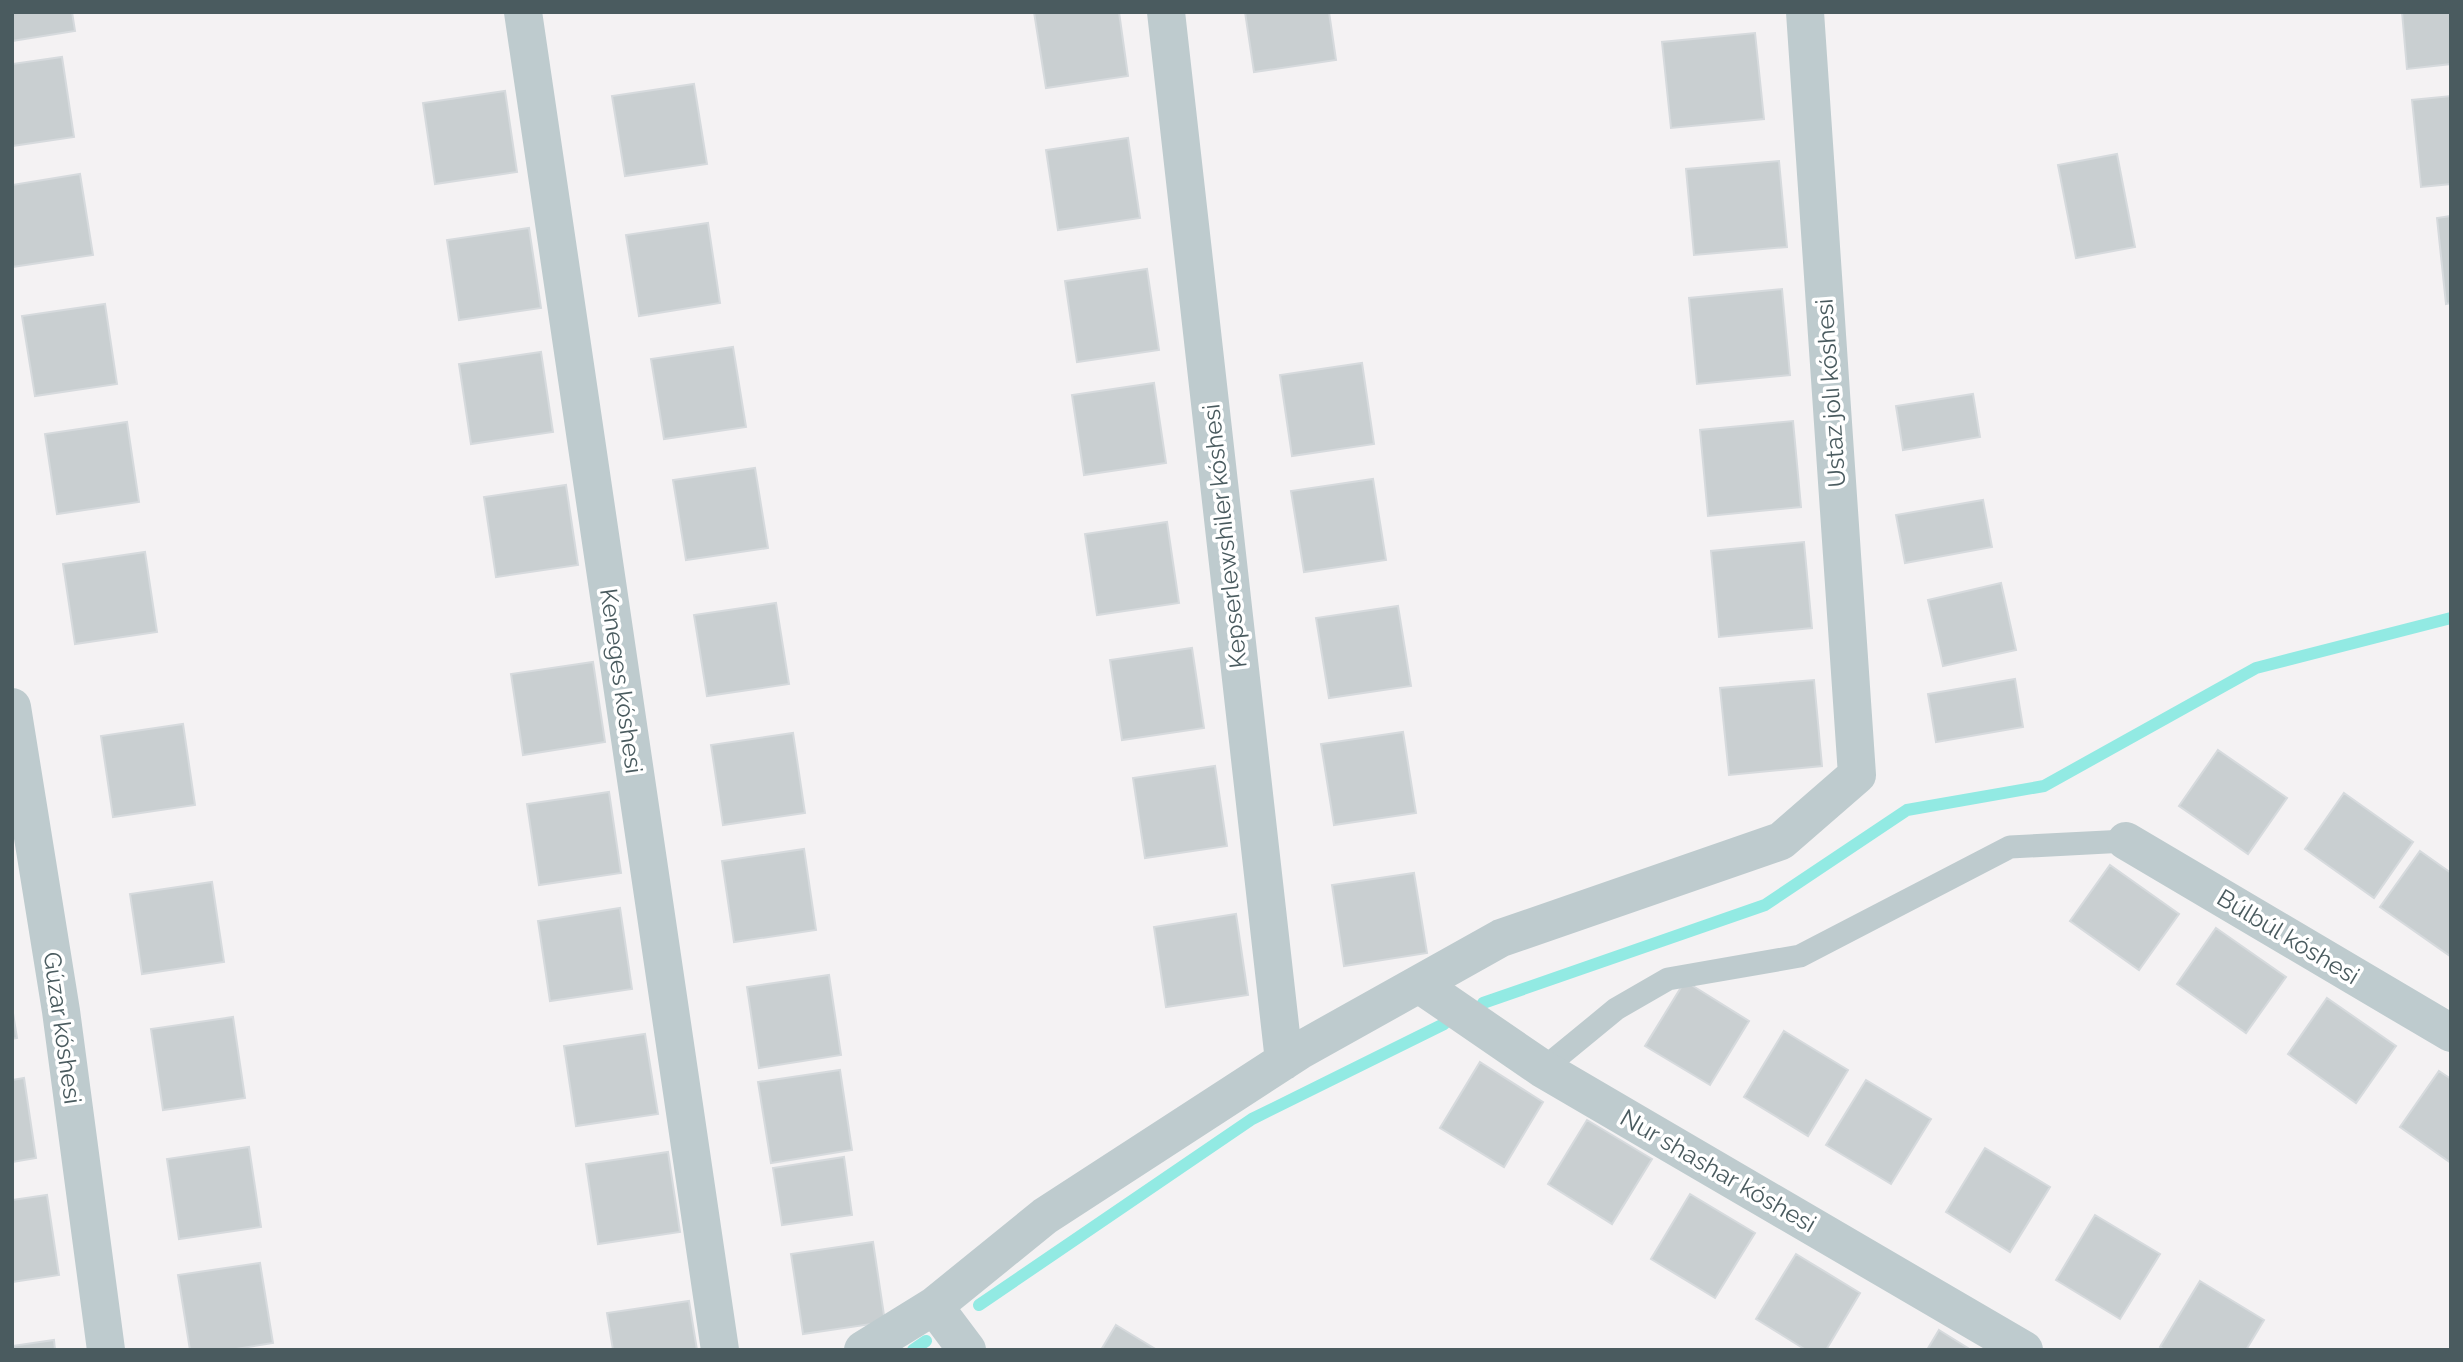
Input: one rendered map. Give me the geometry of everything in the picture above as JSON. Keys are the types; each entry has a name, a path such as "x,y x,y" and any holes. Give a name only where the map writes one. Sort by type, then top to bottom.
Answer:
{"street":[{"name":"Keneges kóshesi","path":"523,12 720,1350"},
{"name":"Kepserlewshiler kóshesi","path":"1166,12 1284,1061"},
{"name":"Ustaz jolı kóshesi","path":"1419,984 1501,938 1781,841 1857,775 1805,12"},
{"name":"Gúzar kóshesi","path":"12,707 61,1011 106,1350"},
{"name":"Búlbúl kóshesi","path":"2126,841 2451,1033"},
{"path":"863,1350 934,1306 1045,1216 1284,1061 1419,984"},
{"name":"Nur shashar kóshesi","path":"1419,984 1543,1069 2024,1350"},
{"path":"934,1306 967,1350"}],"lane":[{"path":"1543,1069 1616,1009 1668,979 1800,956 2010,847 2126,841"}],"building":[{"path":"12,12 72,12 75,31 12,41"},
{"path":"1034,12 1119,12 1128,76 1046,88"},
{"path":"1245,12 1329,12 1336,60 1254,72"},
{"path":"2402,12 2451,12 2451,64 2407,69"},
{"path":"1755,33 1764,119 1671,128 1662,42"},
{"path":"62,57 74,137 12,146 12,64"},
{"path":"694,84 707,164 625,176 612,96"},
{"path":"505,91 517,172 435,184 423,103"},
{"path":"2451,96 2451,184 2421,187 2412,100"},
{"path":"1128,138 1140,218 1058,230 1046,150"},
{"path":"2117,154 2135,247 2076,258 2058,165"},
{"path":"1779,161 1787,247 1694,255 1686,169"},
{"path":"80,174 93,255 12,267 12,185"},
{"path":"2451,216 2451,303 2446,304 2437,218"},
{"path":"708,223 720,303 639,316 626,235"},
{"path":"529,228 541,308 459,320 447,240"},
{"path":"1147,269 1159,350 1077,362 1065,281"},
{"path":"1782,289 1790,375 1697,384 1689,298"},
{"path":"105,304 117,384 35,396 22,316"},
{"path":"733,347 746,427 664,439 651,359"},
{"path":"541,352 553,432 471,444 459,364"},
{"path":"1362,363 1374,444 1292,456 1280,375"},
{"path":"1154,383 1166,463 1084,475 1072,395"},
{"path":"1973,394 1980,437 1903,450 1896,406"},
{"path":"1793,421 1801,507 1708,516 1700,430"},
{"path":"127,422 139,502 57,514 45,434"},
{"path":"755,468 768,548 686,560 673,480"},
{"path":"1373,479 1386,560 1304,572 1291,491"},
{"path":"566,485 578,565 496,577 484,497"},
{"path":"1983,500 1992,547 1905,563 1896,515"},
{"path":"1167,522 1179,603 1097,615 1085,534"},
{"path":"1804,542 1812,628 1719,637 1711,551"},
{"path":"145,552 157,632 75,644 63,564"},
{"path":"2001,583 2016,650 1943,666 1928,600"},
{"path":"776,603 789,684 707,696 694,615"},
{"path":"1398,606 1411,686 1329,698 1316,618"},
{"path":"1192,648 1204,728 1122,740 1110,660"},
{"path":"593,662 605,742 523,755 511,674"},
{"path":"2015,679 2023,727 1936,742 1928,694"},
{"path":"1814,680 1822,766 1729,775 1720,688"},
{"path":"183,724 195,805 113,817 101,736"},
{"path":"1403,732 1416,813 1334,825 1321,744"},
{"path":"793,733 805,813 723,825 711,745"},
{"path":"2218,750 2287,798 2248,854 2179,806"},
{"path":"1215,766 1227,846 1145,858 1133,778"},
{"path":"609,792 621,873 539,885 527,804"},
{"path":"2344,793 2413,842 2374,898 2305,849"},
{"path":"804,849 816,930 734,942 722,861"},
{"path":"2420,851 2451,873 2450,956 2380,907"},
{"path":"2110,865 2179,914 2139,970 2070,921"},
{"path":"1414,873 1427,953 1344,966 1332,885"},
{"path":"212,882 224,962 142,974 130,894"},
{"path":"620,908 632,989 550,1001 538,921"},
{"path":"1236,914 1248,995 1166,1007 1154,927"},
{"path":"2216,928 2286,977 2246,1033 2177,984"},
{"path":"829,975 841,1055 759,1068 747,987"},
{"path":"1685,981 1749,1021 1710,1085 1645,1046"},
{"path":"2327,998 2396,1046 2356,1103 2288,1054"},
{"path":"12,1007 17,1038 12,1039"},
{"path":"233,1017 245,1098 163,1110 151,1029"},
{"path":"1784,1031 1848,1070 1808,1136 1744,1097"},
{"path":"645,1034 658,1114 576,1126 564,1046"},
{"path":"1480,1062 1543,1102 1504,1167 1440,1128"},
{"path":"840,1070 852,1150 771,1163 758,1082"},
{"path":"2439,1071 2451,1079 2451,1163 2400,1127"},
{"path":"24,1078 36,1158 12,1162 12,1080"},
{"path":"1866,1080 1931,1119 1891,1184 1826,1145"},
{"path":"1587,1120 1652,1159 1612,1224 1548,1184"},
{"path":"249,1147 261,1227 179,1239 167,1159"},
{"path":"1985,1148 2050,1187 2010,1252 1946,1212"},
{"path":"668,1152 680,1232 598,1244 586,1164"},
{"path":"844,1157 852,1215 782,1225 773,1168"},
{"path":"1690,1194 1755,1233 1715,1298 1651,1259"},
{"path":"47,1195 59,1275 12,1282 12,1200"},
{"path":"2095,1215 2160,1254 2120,1319 2056,1280"},
{"path":"873,1242 885,1322 803,1334 791,1254"},
{"path":"1796,1254 1860,1293 1826,1350 1806,1350 1756,1319"},
{"path":"260,1263 273,1343 230,1350 190,1350 178,1275"},
{"path":"2200,1281 2264,1320 2246,1350 2165,1350 2160,1347"},
{"path":"689,1301 697,1350 613,1350 607,1313"},
{"path":"1116,1325 1157,1350 1101,1350"},
{"path":"1939,1330 1971,1350 1927,1350"},
{"path":"54,1340 55,1350 12,1350 12,1346"}],"waterway":[{"path":"1483,1003 1765,905 1907,810 2044,786 2256,668 2451,618"},
{"path":"979,1305 1252,1119 1444,1024"},
{"path":"913,1350 926,1341"}]}
